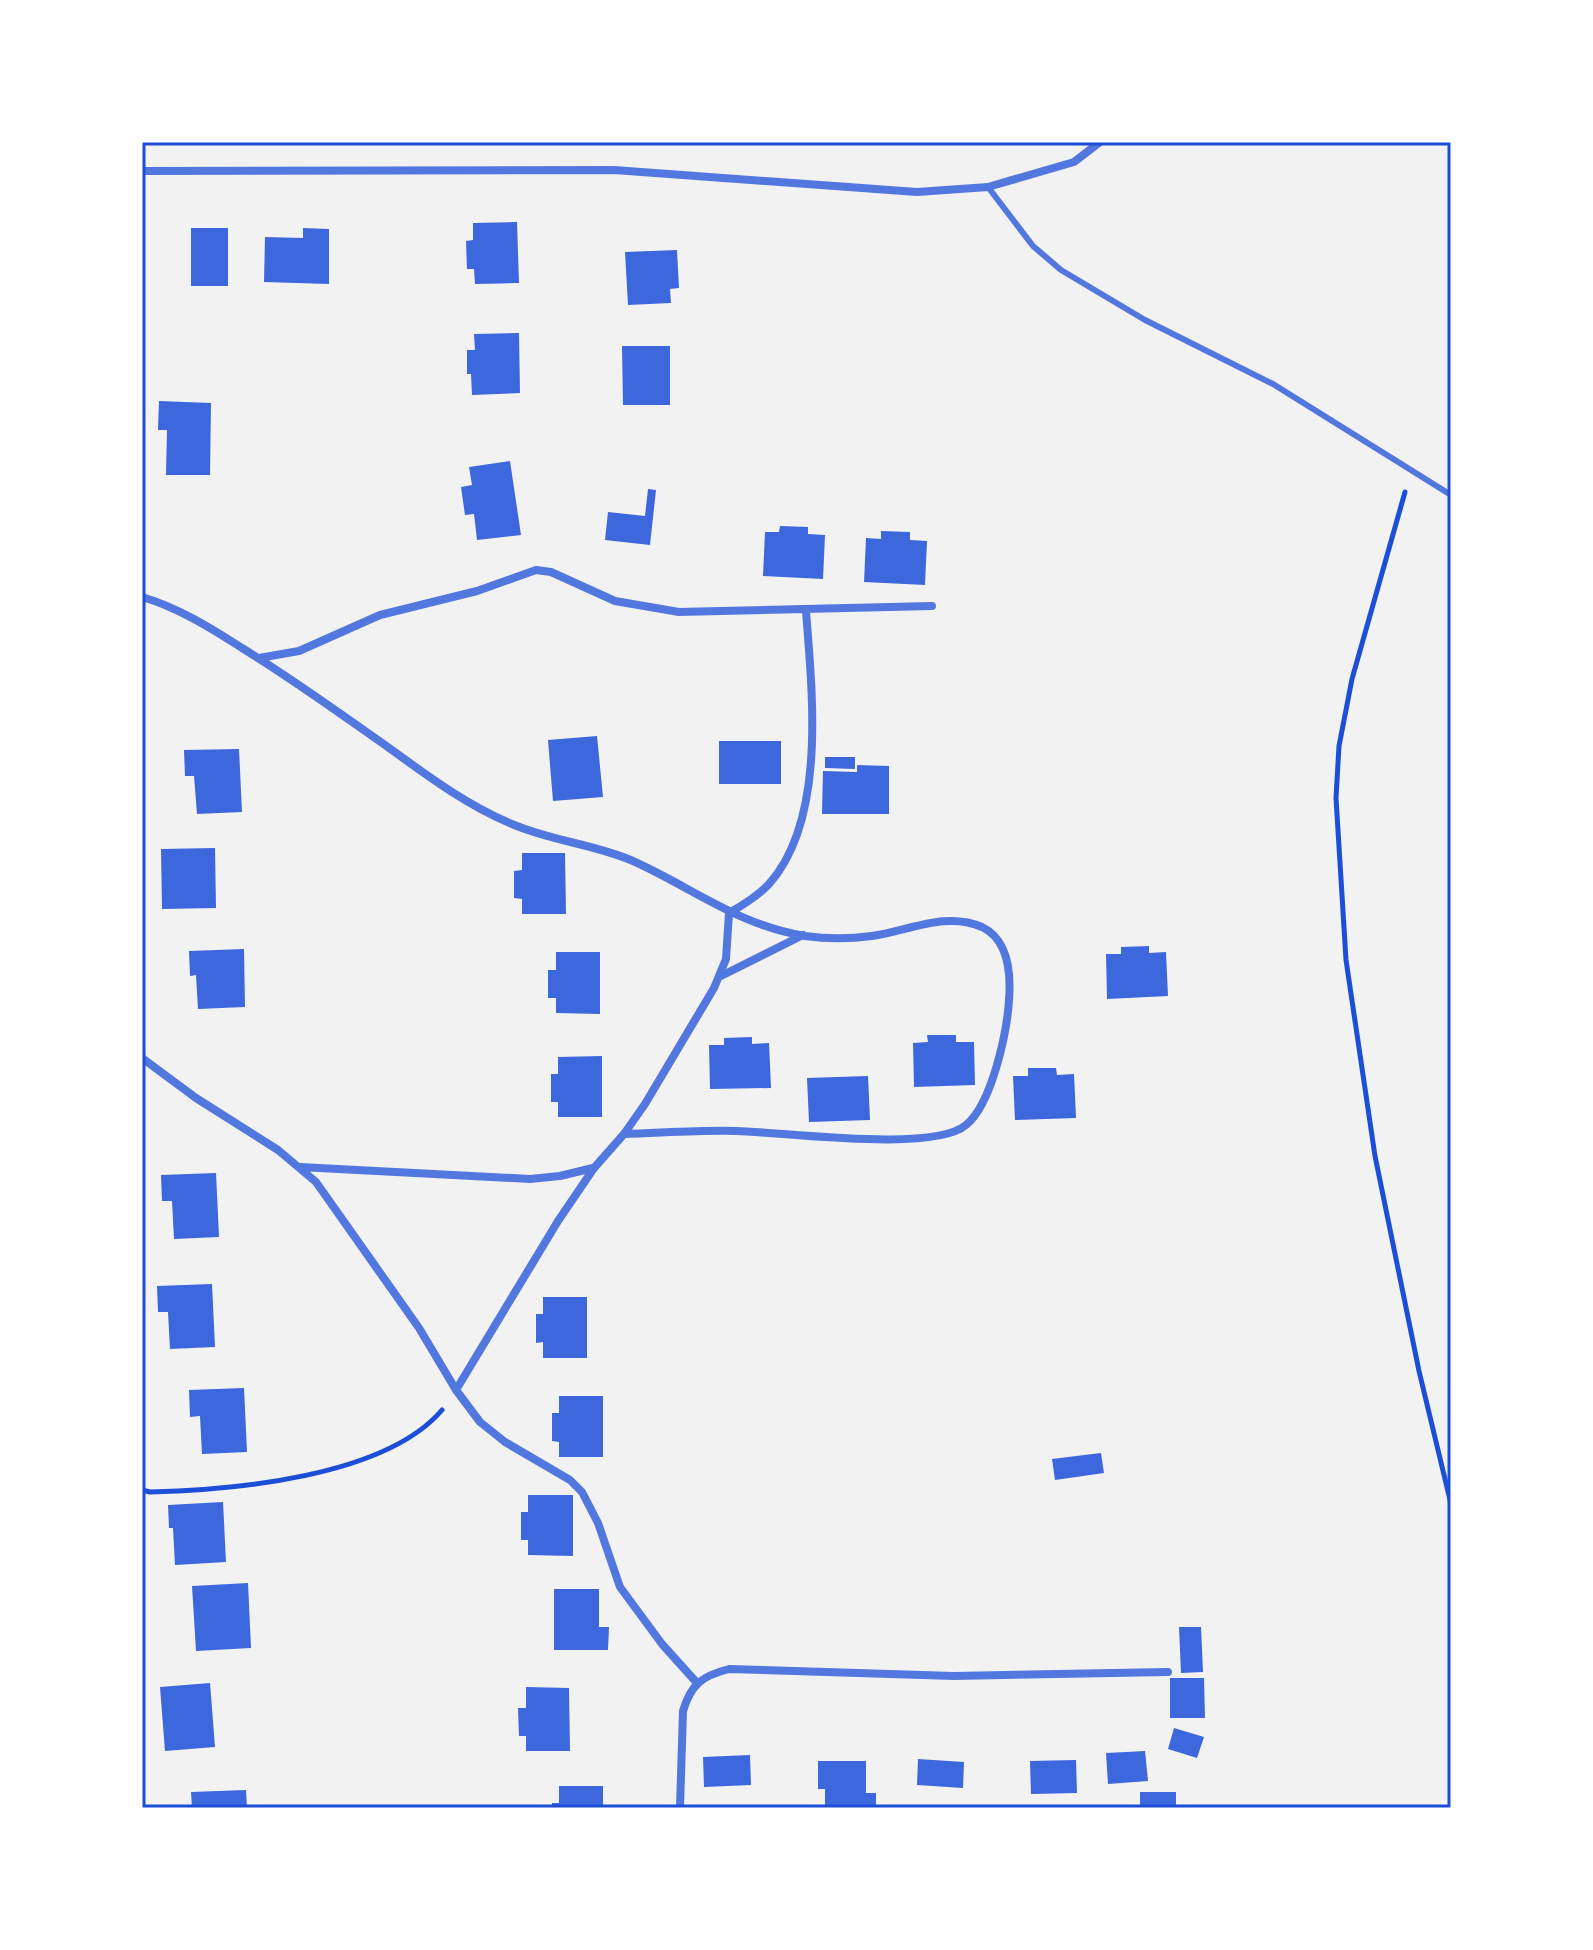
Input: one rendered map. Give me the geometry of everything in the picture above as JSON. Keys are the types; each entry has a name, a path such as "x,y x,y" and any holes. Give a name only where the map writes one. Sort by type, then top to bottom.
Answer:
{"street":[{"path":"142,171 614,170 917,192 988,187 1074,162 1100,142"},
{"path":"258,658 299,651 380,615 477,591 536,570 551,572 615,601 679,612 932,606"},
{"path":"142,597 188,616 258,658 431,778 477,807 526,830 596,847 634,862 729,913 803,935 837,939 876,935 940,921 961,921 984,928 1006,951 1010,994 1007,1023 987,1092 967,1125 951,1134 917,1139 734,1131 624,1134"},
{"path":"729,913 753,899 770,883 791,849 802,817 810,774 813,729 806,611"},
{"path":"456,1390 558,1221 594,1168 645,1104 721,976 728,941 729,913"},
{"path":"721,976 803,935"},
{"path":"142,1058 300,1167 316,1182 419,1328 456,1390 480,1422 505,1442 570,1480 582,1492 598,1523 620,1587 662,1644 697,1683"},
{"path":"300,1167 530,1179 594,1168"},
{"path":"680,1808 683,1711 687,1696 709,1674 729,1669 954,1676 1168,1672"}],"lane":[{"path":"988,187 1033,246 1061,270 1145,320 1273,384 1451,495"}],"path":[{"path":"1412,469 1352,679 1339,746 1336,798 1346,960 1375,1156 1419,1371 1451,1504"},
{"path":"142,1490 230,1489 278,1481 365,1458 404,1440 430,1423 456,1390"}],"building":[{"path":"517,222 519,283 475,284 474,269 467,269 466,241 473,240 473,223"},
{"path":"191,228 228,228 228,286 191,286"},
{"path":"303,228 329,229 329,284 264,282 265,237 303,238"},
{"path":"677,250 679,288 670,289 671,303 628,305 625,252"},
{"path":"519,333 520,393 472,395 471,374 467,374 467,350 475,350 474,334"},
{"path":"622,346 670,346 670,405 623,405"},
{"path":"159,401 211,403 210,475 166,475 167,430 158,430"},
{"path":"510,461 521,535 477,540 474,514 465,515 461,487 472,485 469,467"},
{"path":"648,489 656,490 650,545 605,540 608,512 645,516"},
{"path":"780,526 808,527 808,534 825,535 823,579 763,576 765,532 779,532"},
{"path":"881,531 910,532 910,540 927,541 925,585 864,582 866,538 881,539"},
{"path":"597,736 603,797 553,801 548,740"},
{"path":"719,741 781,741 781,784 719,784"},
{"path":"239,749 242,812 197,814 194,776 185,776 184,750"},
{"path":"825,757 855,757 855,769 825,768"},
{"path":"857,765 889,766 889,814 822,814 823,771 857,772"},
{"path":"215,848 216,908 162,909 161,849"},
{"path":"522,853 565,853 566,914 522,914 522,899 514,898 514,871 522,870"},
{"path":"1149,946 1149,953 1166,952 1168,996 1107,999 1106,954 1121,954 1121,947"},
{"path":"244,949 245,1007 198,1009 196,975 190,976 189,951"},
{"path":"556,952 600,952 600,1014 556,1013 556,998 548,998 548,970 556,970"},
{"path":"927,1035 956,1035 956,1042 974,1042 975,1085 914,1087 913,1043 928,1042"},
{"path":"752,1037 752,1044 769,1043 771,1088 710,1089 709,1045 724,1045 724,1038"},
{"path":"602,1056 602,1117 558,1117 558,1102 551,1102 551,1074 558,1074 558,1057"},
{"path":"1028,1068 1056,1068 1057,1075 1074,1074 1076,1118 1015,1120 1013,1076 1028,1076"},
{"path":"868,1076 870,1120 809,1122 807,1078"},
{"path":"216,1173 219,1237 174,1239 172,1201 162,1201 161,1175"},
{"path":"212,1284 215,1347 170,1349 168,1312 158,1312 157,1286"},
{"path":"543,1297 587,1297 587,1358 543,1358 543,1342 536,1343 536,1314 543,1314"},
{"path":"244,1388 247,1452 202,1454 200,1416 190,1417 189,1390"},
{"path":"559,1396 603,1396 603,1457 559,1457 559,1442 552,1441 552,1413 559,1413"},
{"path":"1101,1453 1104,1473 1055,1480 1052,1459"},
{"path":"528,1495 573,1495 573,1556 528,1555 528,1540 521,1540 521,1512 528,1512"},
{"path":"223,1502 226,1562 175,1565 168,1505"},
{"path":"248,1583 251,1648 196,1651 192,1586"},
{"path":"554,1589 599,1589 599,1627 609,1627 608,1650 554,1650"},
{"path":"1179,1627 1201,1627 1203,1672 1181,1673"},
{"path":"1170,1678 1204,1678 1205,1718 1170,1718"},
{"path":"210,1683 215,1747 165,1751 160,1687"},
{"path":"526,1687 569,1688 570,1751 526,1751 526,1736 519,1736 518,1708 526,1708"},
{"path":"1174,1728 1204,1737 1197,1758 1168,1749"},
{"path":"1145,1751 1148,1781 1108,1784 1106,1753"},
{"path":"750,1755 751,1785 704,1787 703,1757"},
{"path":"918,1759 964,1762 963,1788 917,1785"},
{"path":"1076,1760 1077,1793 1031,1794 1030,1761"},
{"path":"818,1761 866,1761 866,1793 876,1793 876,1808 825,1808 825,1789 818,1789"},
{"path":"559,1786 603,1786 603,1808 552,1808 552,1803 559,1803"},
{"path":"246,1790 247,1808 192,1808 191,1792"},
{"path":"1140,1792 1176,1792 1176,1808 1140,1808"}]}
